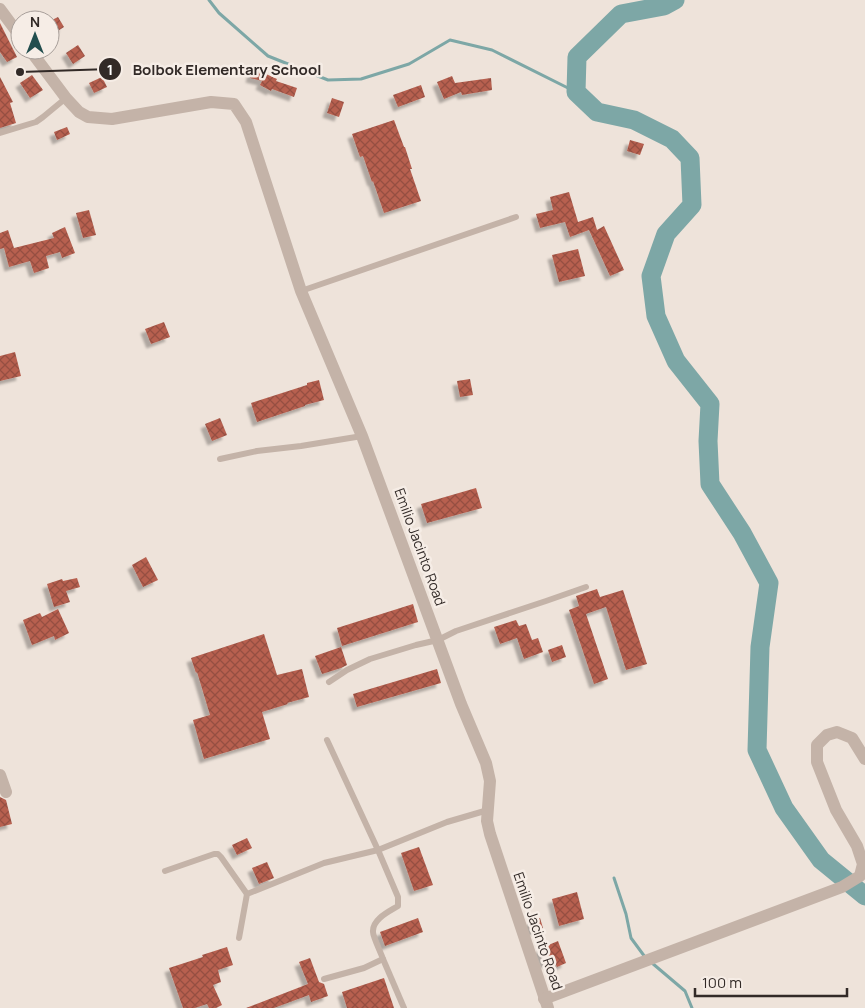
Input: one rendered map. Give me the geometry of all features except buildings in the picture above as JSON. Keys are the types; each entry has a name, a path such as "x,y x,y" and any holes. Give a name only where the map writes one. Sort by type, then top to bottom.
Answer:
{"street":[{"path":"0,9 10,22"},
{"path":"38,60 66,98"},
{"name":"Emilio Jacinto Road","path":"66,98 79,112 88,117 112,119 211,102 234,104 246,122 301,291 362,436 461,704 486,763 490,781 487,821 490,834 546,1003"},
{"path":"546,1003 848,884 860,876 863,864 857,846 836,810 817,762 817,745 827,735 837,732 852,738 865,759"},
{"path":"0,776 6,792"}],"lane":[{"path":"0,133 36,122 66,98"},
{"path":"301,291 516,217"},
{"path":"220,460 257,451 362,436"},
{"path":"329,682 347,670 370,659 438,640 456,631 586,587"},
{"path":"327,740 398,897 398,906 381,917 375,925 373,932 404,1008"},
{"path":"247,894 324,863 378,850 446,822 488,810"},
{"path":"165,871 218,854 247,894 239,938"},
{"path":"324,979 364,968 383,959"}],"waterway":[{"path":"209,0 219,13 268,56 328,80 361,79 409,64 450,40 492,50 576,92"},
{"path":"675,0 664,6 621,14 577,57 576,92 597,112 634,120 672,139 690,158 692,205 666,234 651,276 656,316 676,361 710,404 708,441 710,484 742,533 769,583 760,647 757,750 784,808 821,860 865,896"},
{"path":"614,878 626,914 631,938 645,957"},
{"path":"652,963 685,991 692,1008"}],"place":[{"name":"Bolbok Elementary School","path":"20,72"}]}
